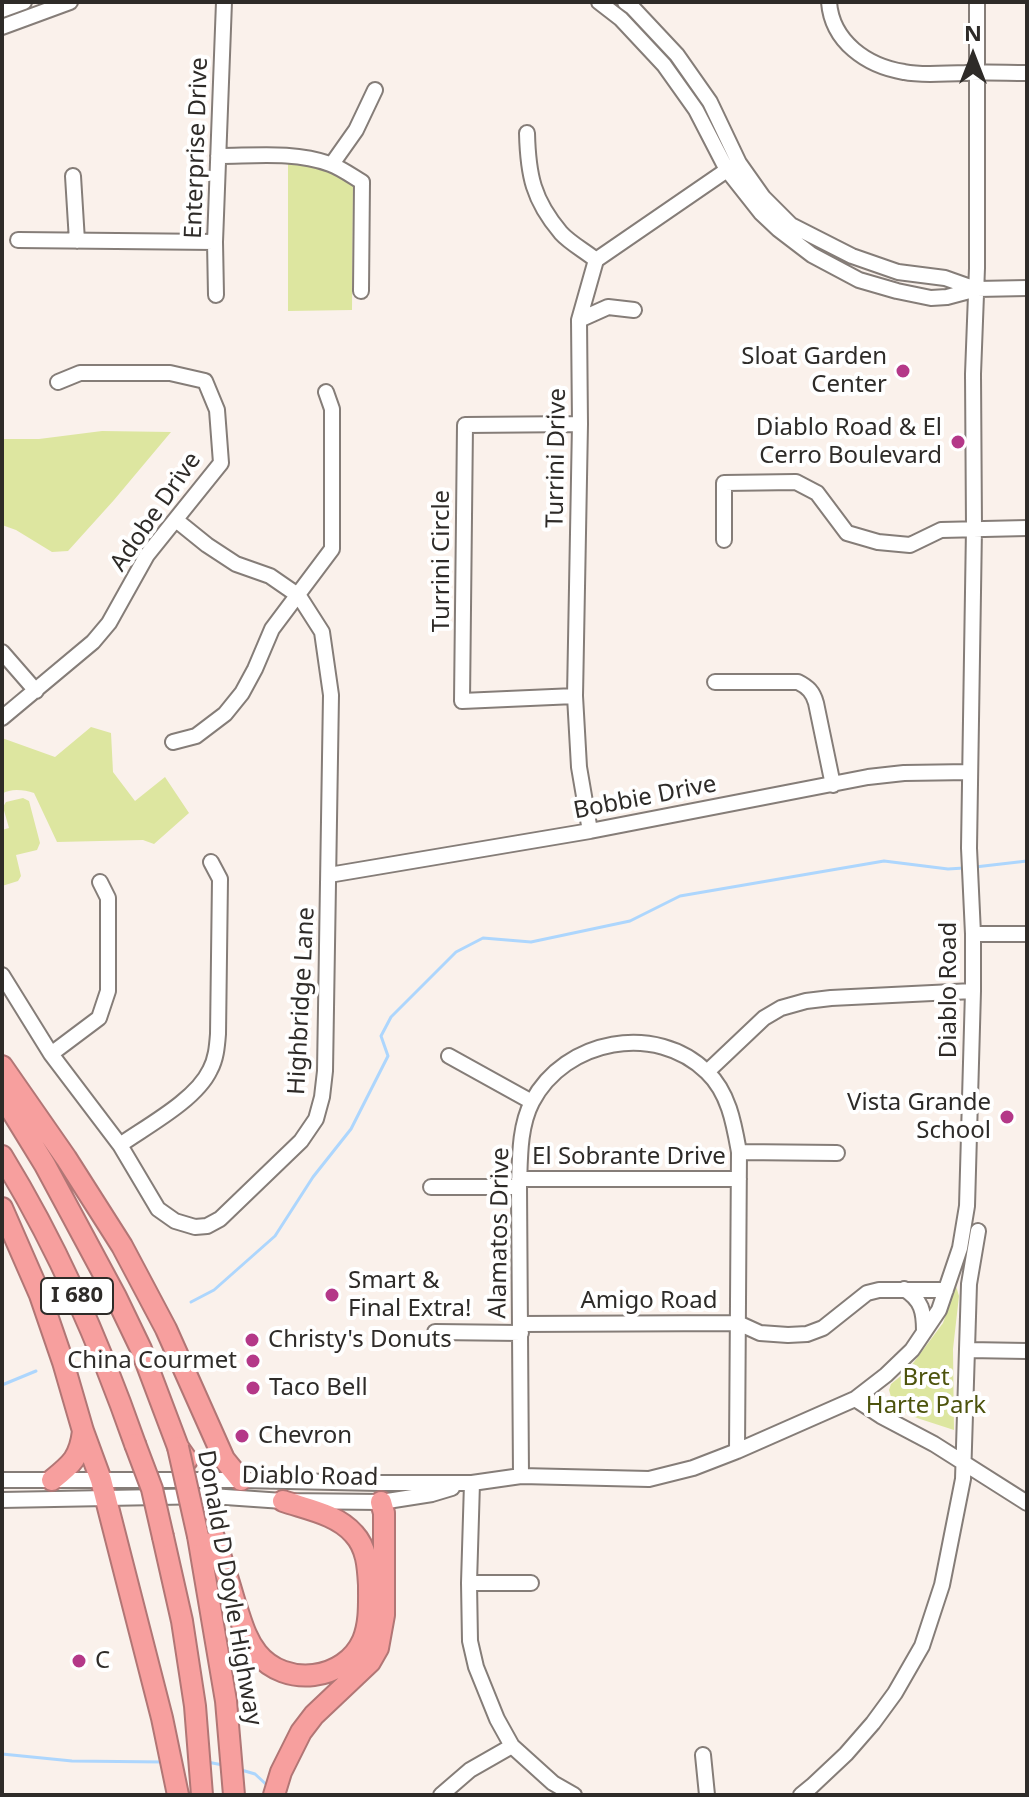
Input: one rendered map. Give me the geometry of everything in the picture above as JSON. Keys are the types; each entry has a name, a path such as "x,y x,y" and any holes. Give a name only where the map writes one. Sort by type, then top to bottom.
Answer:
{"highway":[{"path":"2,1066 122,1246 166,1329 224,1459 241,1480"},
{"name":"Donald D Doyle Highway","path":"2,1095 45,1165 116,1297 141,1349 182,1453 203,1529 226,1701 234,1795"},
{"name":"I 680","path":"2,1156 56,1252 85,1312 152,1489 182,1621 195,1706 202,1795"},
{"path":"2,1208 40,1295 103,1489 162,1718 178,1795"},
{"path":"52,1480 66,1469 81,1450 83,1431"},
{"path":"274,1795 292,1748 314,1715 357,1676 378,1648 384,1615 384,1513 380,1493"},
{"path":"203,1529 244,1630 259,1655 281,1671 295,1675 321,1674 346,1663 363,1640 369,1618 367,1559 355,1535 345,1525 283,1501"}],"street":[{"path":"2,10 24,2"},
{"path":"2,27 70,2"},
{"name":"Enterprise Drive","path":"216,295 215,242 224,2"},
{"path":"599,2 621,19 664,65 761,213 812,255 859,280 931,298 977,289 1027,288"},
{"path":"625,2 677,55 710,102 733,166 791,225 852,256 898,272 945,278 977,289"},
{"path":"829,2 839,34 855,52 878,66 906,73 1027,73"},
{"name":"Diablo Road","path":"2,1500 103,1489 241,1480 380,1493 432,1494 472,1483 521,1476 649,1479 693,1468 737,1451 855,1399 912,1350 939,1310 960,1248 967,1206 973,991 969,848 973,374 977,289 977,2"},
{"path":"332,164 356,130 375,90"},
{"path":"527,133 528,168 538,200 562,235 596,260 733,166"},
{"path":"218,156 308,158 332,164 362,182 361,291"},
{"path":"73,176 77,241"},
{"path":"18,240 215,242"},
{"name":"Turrini Drive","path":"590,831 579,767 575,696 579,320 596,260"},
{"path":"579,320 608,307 634,310"},
{"name":"Adobe Drive","path":"2,718 93,642 109,623 147,555 221,463 217,410 205,381 170,373 80,373 58,382"},
{"path":"173,742 196,736 225,714 249,681 272,629 332,549 332,409 326,392"},
{"name":"Turrini Circle","path":"575,696 462,701 465,425 580,424"},
{"path":"724,540 724,483 796,482 817,493 847,533 878,542 910,545 941,530 1027,528"},
{"name":"Highbridge Lane","path":"2,975 51,1054 120,1145 158,1209 175,1221 195,1227 214,1223 301,1141 316,1119 325,1071 329,875 331,695 322,632 299,596 270,576 236,564 176,520"},
{"path":"2,652 36,691"},
{"path":"715,682 798,682 808,687 816,703 833,785"},
{"name":"Bobbie Drive","path":"329,875 590,831 868,777 970,772"},
{"path":"120,1145 189,1097 212,1067 218,1034 220,879 211,862"},
{"path":"51,1054 99,1018 108,991 108,898 100,882"},
{"path":"973,934 1027,934"},
{"path":"707,1072 764,1018 781,1008 831,998 973,991"},
{"name":"Alamatos Drive","path":"521,1476 519,1183 524,1123 532,1102 555,1072 580,1055 608,1045 645,1043 686,1057 707,1072 720,1089 732,1116 739,1152 737,1451"},
{"path":"449,1056 532,1102"},
{"path":"739,1152 837,1153"},
{"name":"El Sobrante Drive","path":"431,1187 739,1179"},
{"path":"810,1792 873,1723 895,1693 922,1646 942,1585 963,1479 969,1284 978,1231"},
{"path":"904,1289 920,1301 924,1331"},
{"name":"Amigo Road","path":"435,1332 738,1323 760,1333 807,1334 823,1328 867,1293 904,1289 946,1290"},
{"path":"968,1350 1027,1351"},
{"path":"855,1399 1026,1501"},
{"name":"Diablo Road","path":"2,1480 52,1480 103,1489 283,1501 380,1493"},
{"path":"472,1483 469,1583 472,1655 497,1719 512,1746 553,1783 574,1795"},
{"path":"469,1583 531,1583"},
{"path":"441,1795 470,1770 512,1746"},
{"path":"703,1755 707,1795"}],"green space":[{"path":"288,162 313,166 353,181 352,310 288,311"},
{"path":"102,431 171,432 68,551 52,552 2,525 2,439 39,439"},
{"path":"91,727 111,733 113,772 135,801 165,777 189,813 154,844 143,840 57,842 34,793 18,790 2,794 2,738 55,757"},
{"path":"23,798 29,801 40,843 37,850 16,855 21,876 18,881 2,886 2,830 9,828 3,807 6,802"},
{"name":"Bret Harte Park","path":"956,1286 959,1296 953,1349 954,1430 894,1407 889,1390 943,1323"}],"waterway":[{"path":"191,1302 214,1290 275,1236 313,1177 351,1129 388,1056 381,1036 391,1017 456,952 483,938 531,942 630,921 680,896 884,861 964,868"},
{"path":"975,867 1027,861"},
{"path":"2,1385 36,1371"},
{"path":"2,1754 72,1761 164,1762"},
{"path":"207,1762 223,1765"},
{"path":"238,1769 255,1774 269,1787"}],"place":[{"name":"Sloat Garden Center","path":"903,371"},
{"name":"Diablo Road & El Cerro Boulevard","path":"958,442"},
{"name":"Vista Grande School","path":"1007,1117"},
{"name":"Smart & Final Extra!","path":"332,1295"},
{"name":"Christy's Donuts","path":"252,1340"},
{"name":"China Courmet","path":"253,1361"},
{"name":"Taco Bell","path":"253,1388"},
{"name":"Chevron","path":"242,1436"},
{"name":"C","path":"79,1661"}]}
